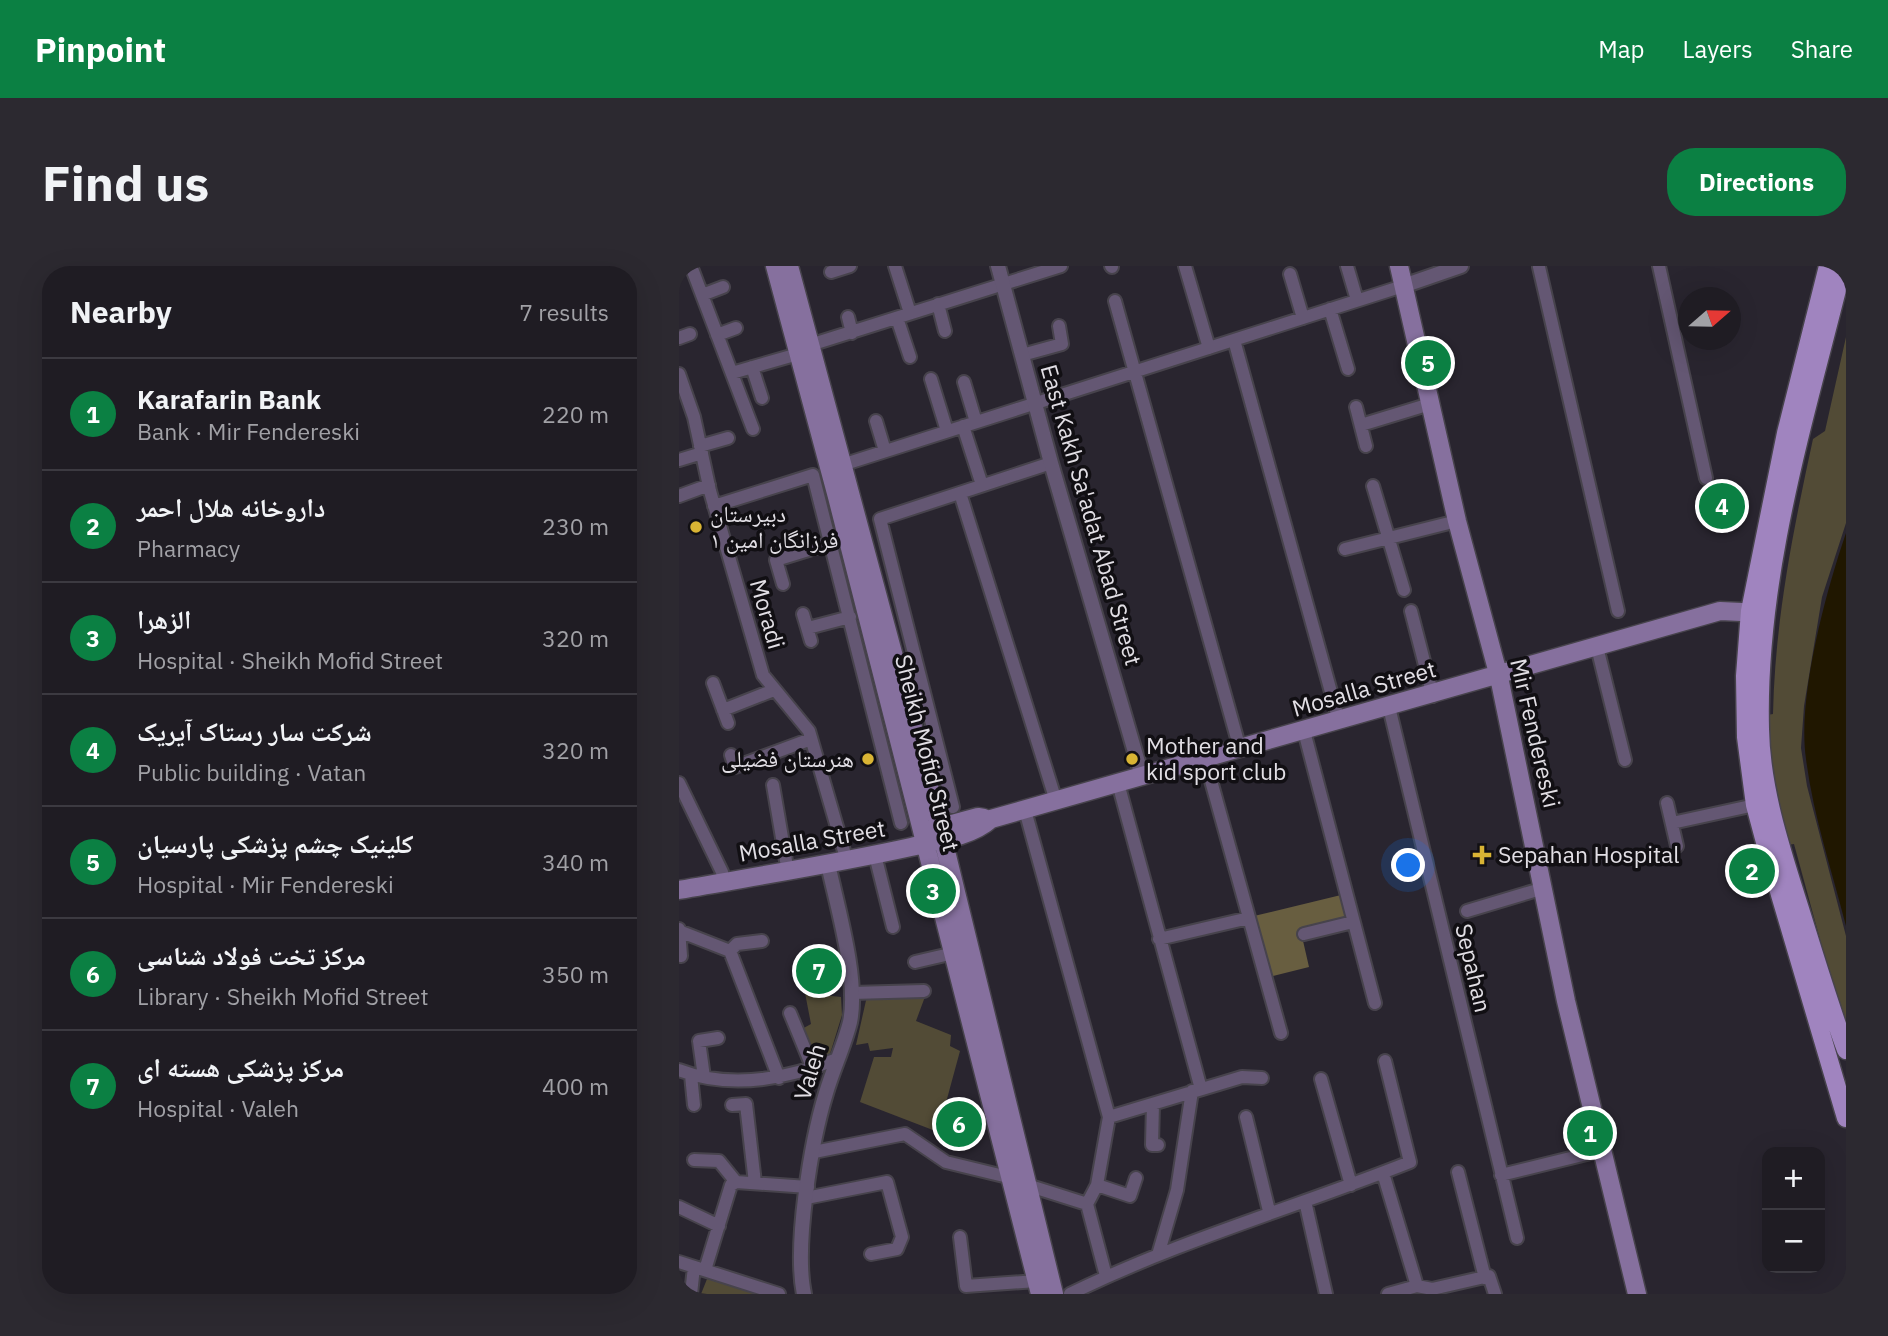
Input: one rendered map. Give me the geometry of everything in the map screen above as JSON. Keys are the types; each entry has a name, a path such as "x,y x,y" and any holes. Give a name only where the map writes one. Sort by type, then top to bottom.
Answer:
{"main road":[{"name":"Sheikh Mofid Street","path":"775,266 804,350"},
{"name":"Sheikh Mofid Street","path":"789,266 804,350 832,469 843,495 875,649 932,835 1019,1181 1054,1294"},
{"name":"Mir Fendereski","path":"1399,266 1457,520 1499,677 1566,1001 1637,1294"},
{"path":"1828,266 1786,433 1758,612 1745,676 1746,737 1755,805 1800,935 1846,1051"},
{"path":"1843,266 1758,612 1760,731 1769,796 1800,935 1846,1118"},
{"name":"Mosalla Street","path":"679,890 786,861 981,828 991,819 1433,696 1720,611 1758,612"},
{"name":"Sheikh Mofid Street","path":"932,835 954,953 969,982"},
{"name":"Mosalla Street","path":"679,880 828,864 875,855 932,835"},
{"name":"Sheikh Mofid Street","path":"1019,1181 1039,1287"}],"street":[{"path":"691,266 753,429"},
{"path":"831,272 850,266"},
{"path":"895,266 910,357"},
{"name":"East Kakh Sa'adat Abad Street","path":"998,266 1051,463 1142,776"},
{"path":"1185,266 1209,348"},
{"path":"1347,266 1357,300"},
{"path":"715,506 1461,266"},
{"path":"1539,266 1618,611"},
{"path":"1659,266 1706,478"},
{"path":"732,373 938,304 1003,284 1057,272"},
{"path":"1290,274 1303,318"},
{"path":"702,295 723,288"},
{"path":"1115,301 1240,749"},
{"path":"938,304 945,331"},
{"path":"1330,309 1348,369"},
{"path":"848,317 852,332"},
{"path":"1022,355 1062,344 1059,326"},
{"path":"717,335 736,328"},
{"path":"1234,340 1339,721"},
{"path":"752,367 762,398"},
{"name":"Moradi","path":"679,374 694,417 709,485 763,675 800,717 811,739 844,850"},
{"path":"931,379 947,431"},
{"path":"964,382 982,485"},
{"path":"1361,425 1430,404"},
{"path":"1356,407 1366,446"},
{"path":"679,422 694,417"},
{"path":"876,421 885,451"},
{"path":"679,460 728,438"},
{"path":"953,807 880,519 1051,463"},
{"path":"832,469 831,543 850,617 875,649 901,822"},
{"path":"679,496 709,485"},
{"path":"1373,486 1404,590"},
{"path":"960,493 1056,801"},
{"path":"1345,549 1457,520"},
{"path":"783,584 776,560 831,543"},
{"path":"1411,611 1433,696"},
{"path":"803,614 810,634 850,617"},
{"path":"875,649 911,643"},
{"path":"1597,647 1625,760"},
{"path":"713,683 729,723"},
{"path":"723,710 774,690"},
{"name":"Sepahan","path":"1389,707 1517,1238"},
{"path":"1304,731 1375,1003"},
{"path":"731,755 735,767 811,739"},
{"path":"1205,759 1281,1033"},
{"path":"679,783 723,877"},
{"path":"1118,783 1197,1090 1177,1190 1158,1255"},
{"path":"773,785 786,861"},
{"path":"1667,803 1677,846"},
{"path":"1672,823 1755,805"},
{"path":"1025,810 1109,1117 1097,1185 1087,1204 1106,1276"},
{"path":"875,855 893,927"},
{"name":"Valeh","path":"804,1294 801,1278 801,1227 825,1095 850,1021 852,993 828,864"},
{"path":"1467,911 1544,888"},
{"path":"1159,939 1249,918"},
{"path":"1304,934 1353,922"},
{"path":"681,956 679,930 730,951 779,1078"},
{"path":"730,951 737,944 762,941"},
{"path":"915,962 954,953"},
{"path":"852,993 923,991"},
{"path":"790,1013 813,1069"},
{"path":"694,1105 691,1074 699,1041 718,1038"},
{"path":"691,1074 744,1081 779,1078 837,1059"},
{"path":"1070,1294 1106,1276 1269,1211 1305,1201 1410,1162 1385,1061"},
{"path":"1109,1117 1243,1077 1262,1078"},
{"path":"1321,1079 1351,1185"},
{"path":"732,1105 746,1104 755,1183"},
{"path":"1153,1104 1152,1144 1158,1145"},
{"path":"1247,1117 1269,1211"},
{"path":"814,1152 905,1134 946,1162 1019,1181 1087,1204"},
{"path":"1501,1175 1603,1150"},
{"path":"694,1160 719,1161 736,1182"},
{"path":"1383,1172 1417,1286"},
{"path":"1458,1172 1487,1277 1495,1294"},
{"path":"1097,1185 1130,1196 1136,1178"},
{"path":"691,1294 719,1226 731,1185 736,1182 807,1192 887,1182 902,1237 897,1249 871,1254"},
{"path":"1305,1201 1326,1294"},
{"path":"679,1207 719,1226"},
{"path":"960,1237 966,1286 1039,1287"},
{"path":"679,1262 779,1294"},
{"path":"1388,1294 1417,1286 1432,1289 1487,1277"}],"shaded area":[{"path":"1846,337 1846,523 1822,597 1804,706 1801,748 1807,786 1846,936 1846,1035 1794,844 1787,845 1776,800 1767,715 1773,714 1781,610 1813,439 1825,431"},
{"path":"1846,533 1846,926 1813,801 1804,734 1809,676 1815,645"},
{"path":"1341,895 1348,921 1301,932 1309,967 1269,977 1254,916"},
{"path":"805,993 841,997 842,1015 830,1054 825,1057 821,1045 808,1050 800,1030 811,1024"},
{"path":"926,994 916,1021 951,1035 950,1046 960,1051 938,1132 860,1102 874,1057 891,1057 893,1048 870,1051 868,1043 856,1045 867,996"},
{"path":"707,1279 760,1294 701,1294"}],"place":[{"name":"کلینیک چشم پزشکی پارسیان","path":"1428,363"},
{"name":"شرکت سار رستاک آیریک","path":"1722,506"},
{"name":"دبیرستان فرزانگان امین ۱","path":"696,527"},
{"name":"هنرستان فضیلی","path":"868,759"},
{"name":"Mother and kid sport club","path":"1132,759"},
{"name":"Sepahan Hospital","path":"1482,855"},
{"name":"داروخانه هلال احمر","path":"1752,871"},
{"name":"الزهرا","path":"933,891"},
{"name":"مرکز پزشکی هسته ای","path":"819,971"},
{"name":"مرکز تخت فولاد شناسی","path":"959,1124"},
{"name":"Karafarin Bank","path":"1590,1133"}]}
